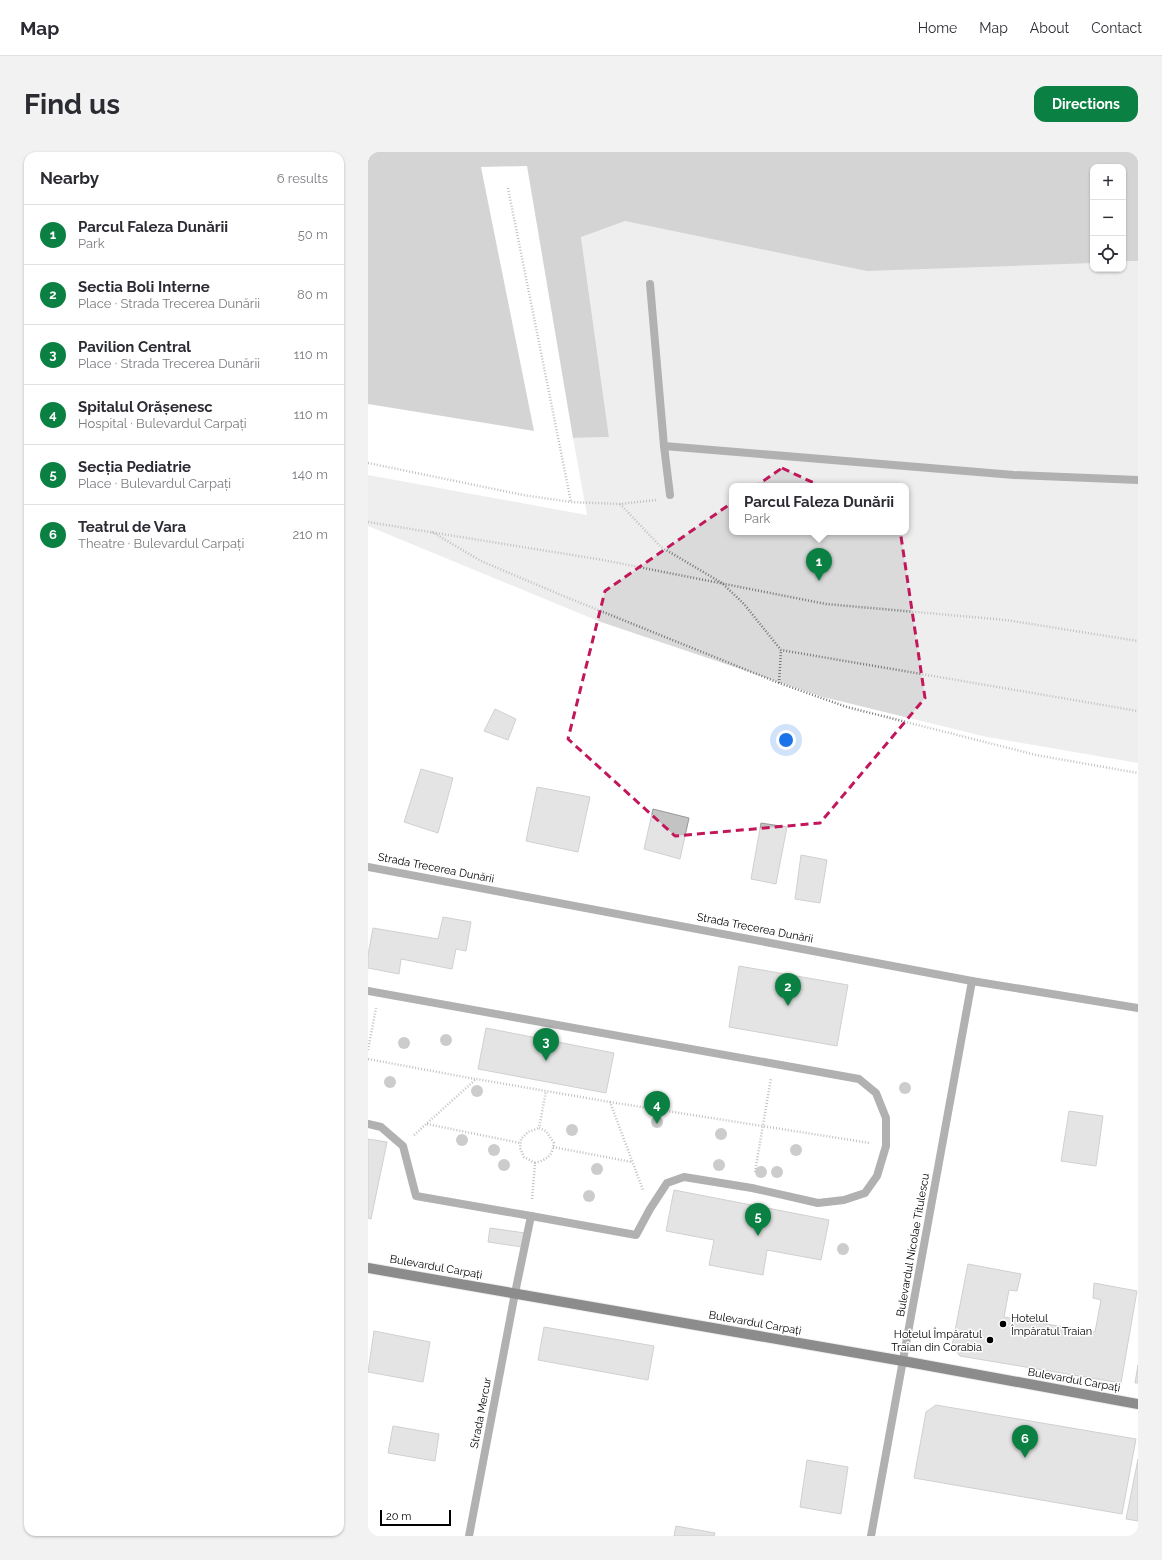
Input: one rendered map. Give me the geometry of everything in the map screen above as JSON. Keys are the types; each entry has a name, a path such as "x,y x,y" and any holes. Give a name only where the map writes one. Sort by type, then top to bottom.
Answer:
{"main road":[{"name":"Bulevardul Carpați","path":"368,1268 903,1361 1138,1404"}],"street":[{"path":"650,284 664,446 670,495"},
{"path":"664,446 1014,475 1138,480"},
{"name":"Strada Trecerea Dunării","path":"368,867 972,980 1138,1008"},
{"name":"Bulevardul Nicolae Titulescu","path":"871,1536 972,980"},
{"path":"368,991 859,1079 876,1093 886,1118 886,1146 877,1176 864,1193 844,1200 818,1203 752,1188 684,1176 667,1183 650,1209 636,1235 416,1196 403,1146 381,1127 368,1124"},
{"name":"Strada Mercur","path":"469,1536 514,1293 531,1216"}],"path":[{"path":"508,188 571,502"},
{"path":"368,463 523,495 571,502 620,504 658,500 670,495"},
{"path":"620,504 661,547 722,583 744,604 781,650 1138,711"},
{"path":"368,522 603,560 826,604 1006,620 1138,641"},
{"path":"429,531 481,561 568,598 779,683 847,707 1036,755 1138,773"},
{"path":"779,683 781,650"},
{"path":"368,1050 379,993"},
{"path":"368,1059 610,1102 886,1146"},
{"path":"752,1188 773,1064"},
{"path":"403,1146 476,1079"},
{"path":"540,1128 546,1091"},
{"path":"610,1102 650,1209"},
{"path":"426,1124 520,1143"},
{"path":"540,1128 546,1131 554,1143 552,1153 544,1160 535,1163 524,1157 520,1148 520,1143 521,1139 528,1132 540,1128"},
{"path":"553,1148 632,1162"},
{"path":"531,1216 535,1163"}],"highlighted area":[{"path":"782,468 899,523 925,698 820,823 675,836 568,739 605,591"}],"shaded area":[{"path":"368,152 1138,152 1138,261 1126,261 1126,164 1090,164 1090,263 867,271 625,221 581,237 609,437 573,438 527,166 481,167 534,431 368,404"},
{"path":"632,211 1090,263 1090,272 1126,272 1126,261 1138,261 1138,763 987,737 823,697 598,621 368,526 368,475 587,515 573,438 609,437 581,237"}],"building":[{"path":"495,709 516,719 508,740 484,731"},
{"path":"421,769 453,778 438,833 404,822"},
{"path":"537,787 590,797 578,852 526,841"},
{"path":"653,809 689,818 680,859 644,849"},
{"path":"761,823 787,827 776,884 751,879"},
{"path":"801,855 827,860 820,903 795,899"},
{"path":"443,917 471,922 466,951 456,949 452,969 401,959 399,974 368,968 368,955 373,928 438,939"},
{"path":"739,966 848,985 837,1046 729,1027"},
{"path":"486,1028 614,1053 606,1093 478,1069"},
{"path":"1069,1111 1103,1116 1096,1166 1061,1161"},
{"path":"368,1139 387,1142 371,1219 368,1218"},
{"path":"674,1190 829,1220 821,1260 767,1250 763,1275 709,1265 714,1240 666,1231"},
{"path":"490,1228 525,1233 522,1247 488,1242"},
{"name":"Hotelul Împăratul Traian","path":"968,1264 1021,1274 1017,1291 1009,1290 1004,1317 1095,1332 1101,1300 1093,1298 1094,1283 1137,1291 1121,1383 960,1356 952,1346"},
{"path":"544,1327 654,1346 648,1380 538,1360"},
{"path":"374,1331 430,1342 423,1382 368,1372"},
{"path":"1138,1365 1138,1383 1135,1383"},
{"path":"936,1405 1136,1439 1122,1514 914,1478 926,1412"},
{"path":"393,1426 439,1434 435,1461 388,1453"},
{"path":"1138,1459 1138,1521 1126,1519"},
{"path":"807,1460 848,1467 841,1514 800,1507"},
{"path":"676,1526 715,1533 714,1536 674,1536"}],"place":[{"name":"Parcul Faleza Dunării","path":"819,581"},
{"name":"Sectia Boli Interne","path":"788,1006"},
{"name":"Pavilion Central","path":"546,1061"},
{"name":"Spitalul Orășenesc","path":"657,1124"},
{"name":"Secția Pediatrie","path":"758,1236"},
{"name":"Hotelul Împăratul Traian","path":"1003,1324"},
{"name":"Hotelul Împăratul Traian din Corabia","path":"990,1340"},
{"name":"Teatrul de Vara","path":"1025,1458"}]}
